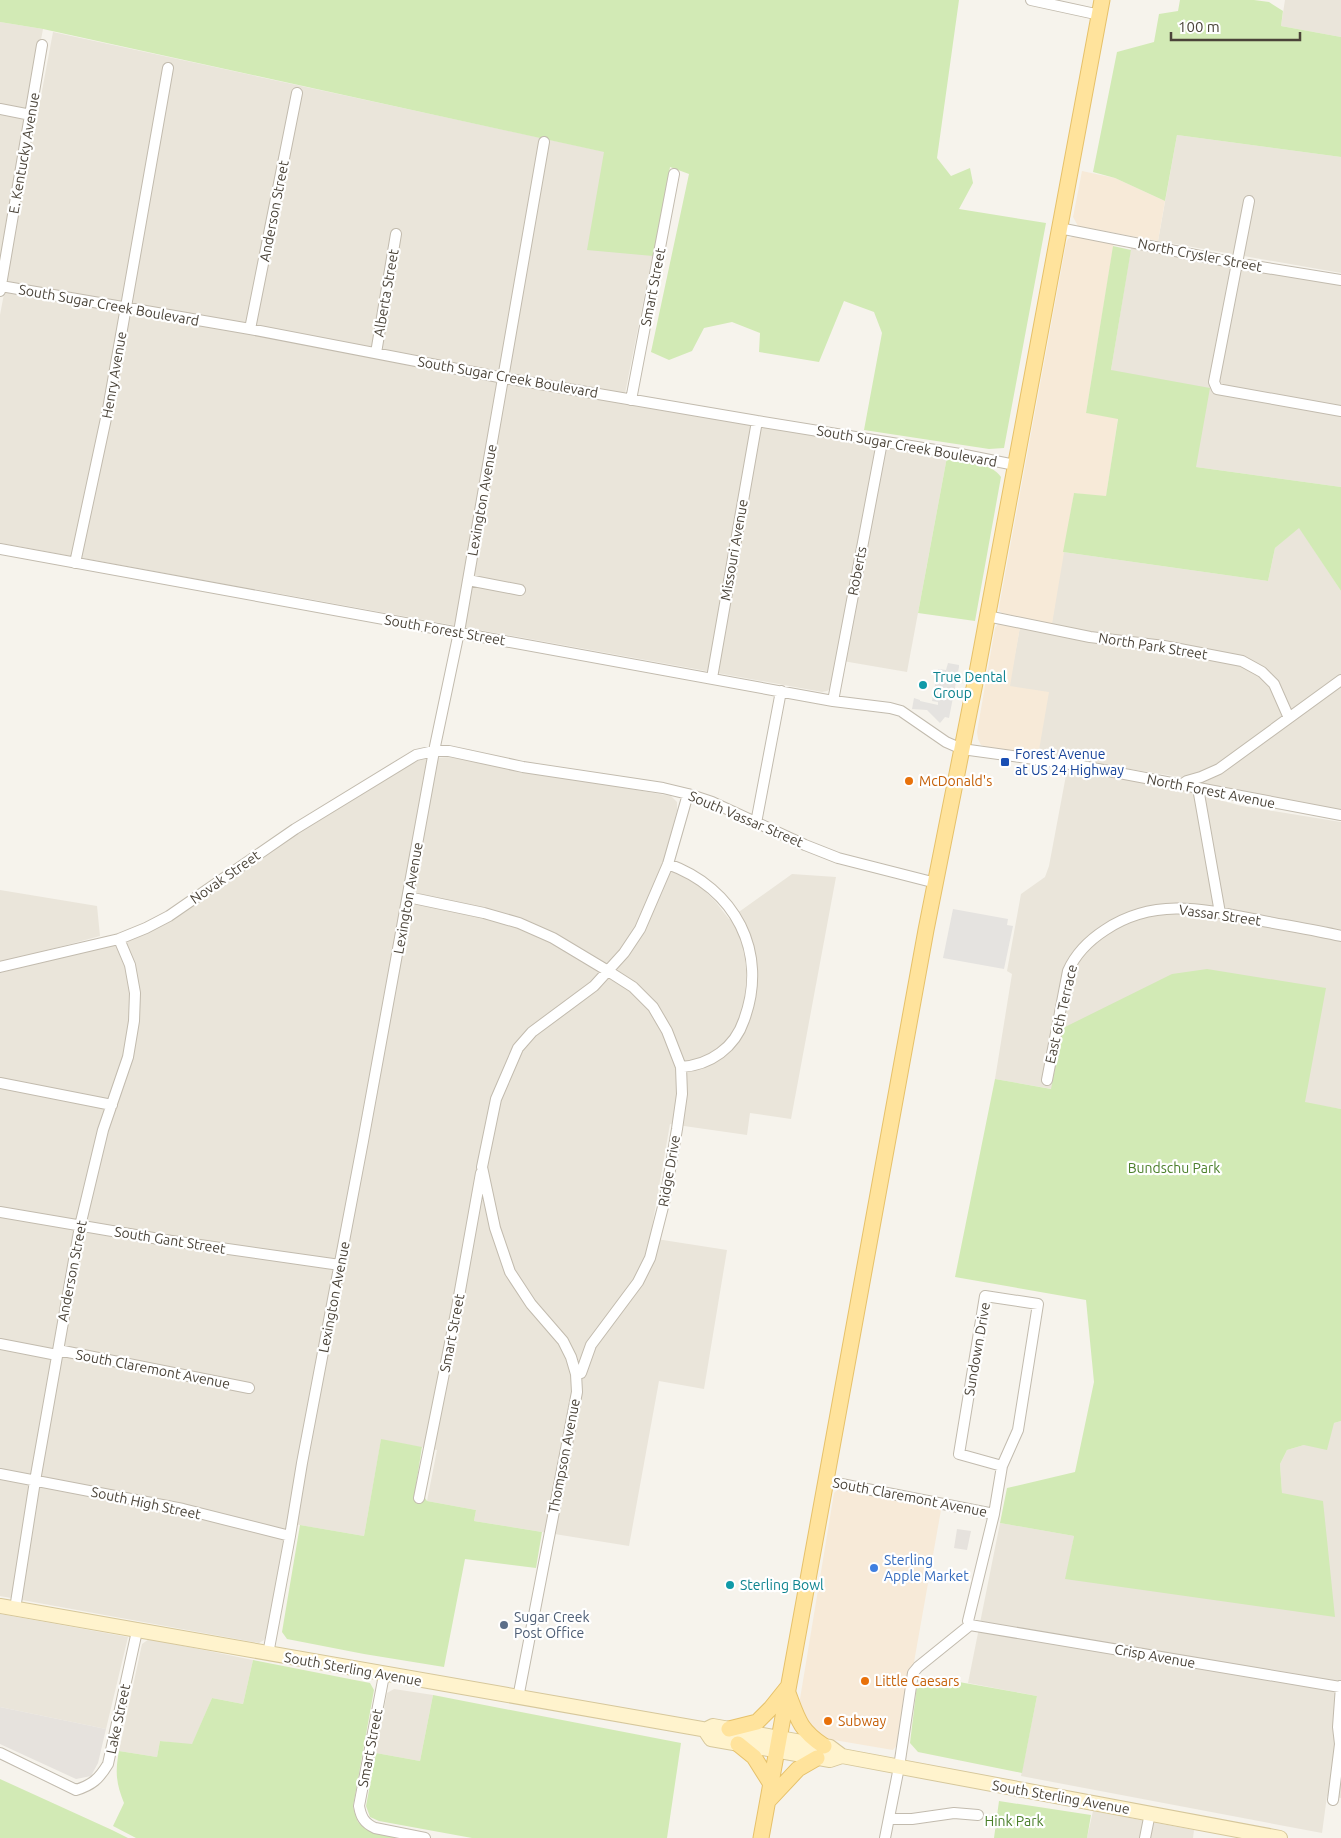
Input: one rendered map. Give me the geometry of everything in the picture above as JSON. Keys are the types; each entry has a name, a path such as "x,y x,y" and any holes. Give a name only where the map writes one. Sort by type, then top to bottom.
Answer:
{"main road":[{"path":"761,1838 936,883 988,616 1101,7"},
{"name":"South Sterling Avenue","path":"0,1606 705,1730 714,1726 778,1744 821,1752 830,1748 842,1756 1280,1838"},
{"path":"729,1729 757,1722 788,1688"},
{"path":"767,1802 798,1769 821,1752 802,1727 788,1688"},
{"name":"South Sterling Avenue","path":"705,1730 711,1739 738,1744 778,1744"},
{"path":"738,1744 754,1757 771,1784"}],"street":[{"path":"1031,0 1101,7"},
{"name":"E. Kentucky Avenue","path":"0,289 42,45"},
{"name":"Henry Avenue","path":"76,563 108,409 168,68"},
{"name":"Anderson Street","path":"250,329 297,93"},
{"path":"0,109 31,115"},
{"name":"Lexington Avenue","path":"268,1654 434,751 459,632 544,142"},
{"name":"Smart Street","path":"631,400 674,174"},
{"path":"1249,201 1214,382 1217,388 1341,411"},
{"name":"North Crysler Street","path":"1059,228 1236,263 1341,280"},
{"name":"Alberta Street","path":"376,353 396,234"},
{"name":"South Sugar Creek Boulevard","path":"0,289 250,329 504,378 960,454 1015,465"},
{"name":"Missouri Avenue","path":"712,678 757,421"},
{"name":"Roberts","path":"833,701 882,442"},
{"name":"South Forest Street","path":"0,549 833,701 890,708"},
{"path":"468,580 520,590"},
{"name":"North Park Street","path":"988,616 1090,637 1164,646 1242,661 1262,672 1274,684 1289,718"},
{"path":"1182,785 1187,781 1219,769 1341,680"},
{"path":"756,822 782,691"},
{"name":"North Forest Avenue","path":"890,708 904,712 946,742 962,749 1077,765 1341,815"},
{"name":"South Vassar Street","path":"434,751 449,752 523,767 663,788 688,794 712,802 805,845 838,858 936,883"},
{"name":"Novak Street","path":"0,967 119,939 146,928 169,916 295,829 416,755 434,751"},
{"path":"1198,788 1220,913"},
{"name":"Thompson Avenue","path":"518,1698 577,1392 576,1374 571,1357 563,1341 531,1304 510,1272 494,1228 482,1167 496,1099 518,1048 532,1032 578,1000 594,986 640,929 668,864 688,794"},
{"path":"668,864 702,880 724,902 736,918 745,935 752,953 753,966 753,984 749,1006 742,1028 733,1042 709,1060 693,1066 681,1067"},
{"name":"Ridge Drive","path":"408,897 484,913 519,923 553,938 608,971 633,987 653,1007 668,1031 681,1067 682,1094 665,1199 650,1258 638,1282 591,1345 581,1373 576,1374"},
{"name":"Vassar Street","path":"1080,950 1115,923 1145,912 1163,908 1182,908 1220,913 1341,936"},
{"name":"Anderson Street","path":"15,1609 35,1481 80,1226 103,1130 128,1057 134,1021 135,993 132,974 119,939"},
{"name":"East 6th Terrace","path":"1046,1080 1068,971 1073,958 1080,950"},
{"path":"0,961 13,964"},
{"path":"0,1083 112,1105"},
{"name":"Smart Street","path":"419,1498 456,1313 482,1167"},
{"name":"South Gant Street","path":"0,1212 165,1240 340,1265"},
{"name":"Sundown Drive","path":"970,1625 968,1621 994,1514 1002,1466 1018,1430 1038,1304 985,1296 959,1454 1002,1466"},
{"name":"South Claremont Avenue","path":"0,1344 249,1388"},
{"name":"South High Street","path":"0,1474 183,1509 290,1536"},
{"name":"South Claremont Avenue","path":"826,1481 994,1514"},
{"path":"885,1838 899,1767 913,1673 970,1625"},
{"name":"Crisp Avenue","path":"970,1625 1341,1686"},
{"name":"Lake Street","path":"0,1753 76,1790 90,1786 101,1776 108,1764 137,1631"},
{"name":"Smart Street","path":"384,1674 359,1806 361,1817 368,1825 375,1828 425,1838"},
{"path":"1333,1800 1340,1744 1338,1727 1341,1686"},
{"path":"889,1819 912,1819 954,1813 978,1815"},
{"path":"1145,1838 1150,1813"}],"shaded area":[{"path":"1285,0 1341,0 1341,37 1281,26"},
{"path":"0,22 43,29 0,261"},
{"path":"53,32 670,166 623,404 947,457 907,672 837,660 830,689 822,692 0,543 0,315"},
{"path":"1177,135 1341,157 1341,273 1158,241"},
{"path":"1082,171 1115,178 1165,201 1158,241 1078,226 1073,217"},
{"path":"1074,236 1114,242 1086,413 1118,418 1106,497 1074,493 1052,624 1002,613 999,611 999,607 1066,244 1068,239"},
{"path":"1131,248 1341,283 1341,487 1196,467 1111,370"},
{"path":"1299,527 1341,591 1341,811 1218,787 1179,777 1038,756 1009,686 1020,627 1050,634 1063,552 1268,581 1275,548"},
{"path":"999,623 1020,627 1010,686 1049,692 1038,756 992,749 981,745 978,739 977,732 995,628"},
{"path":"948,663 959,665 959,667 949,718 945,717 940,723 927,710 912,709 914,698 938,705 938,702 932,701 938,669 946,670"},
{"path":"450,757 671,796 677,802 677,810 662,866 685,876 702,888 729,919 792,874 836,877 791,1119 750,1113 747,1135 670,1124 650,1238 727,1250 704,1389 659,1381 629,1546 474,1521 476,1510 427,1501 437,1450 381,1440 364,1536 288,1523 267,1635 259,1643 0,1596 0,973 128,940 311,824 420,759"},
{"path":"1067,770 1165,786 1242,806 1341,822 1341,1109 1305,1103 1052,1089 995,1079 1012,974 1007,971 1021,894 1045,877 1049,866"},
{"path":"0,890 97,906 100,936 0,963"},
{"path":"953,909 1008,919 1007,925 1013,926 1004,969 943,958"},
{"path":"1341,1421 1341,1798 1327,1796 1322,1833 1021,1776 1037,1696 968,1683 1000,1523 1074,1536 1066,1579 1282,1493 1280,1464 1287,1450 1304,1445 1334,1423"},
{"path":"839,1488 941,1510 900,1741 893,1750 814,1735 799,1705 834,1493"},
{"path":"957,1529 971,1531 967,1550 954,1548"},
{"path":"0,1614 128,1637 106,1729 0,1707"},
{"path":"149,1639 253,1660 243,1704 212,1698 192,1745 160,1741 157,1757 119,1751 142,1644"},
{"path":"394,1689 433,1695 420,1761 376,1753 387,1693"},
{"path":"0,1707 106,1729 98,1763 91,1776 76,1779 0,1744"},
{"path":"1093,1811 1194,1830 1193,1838 1087,1838"}],"green space":[{"path":"0,0 959,0 937,158 951,176 970,168 973,183 959,209 1046,223 1004,448 989,449 864,430 882,333 874,312 844,301 819,362 759,352 760,333 732,322 704,328 692,351 669,360 651,352 689,174 670,167 653,256 587,250 604,152 43,29 0,22"},
{"path":"1180,0 1254,0 1269,2 1283,11 1281,26 1341,37 1341,157 1177,135 1165,201 1115,178 1093,172 1117,52 1154,42 1159,14 1178,11"},
{"path":"1113,246 1131,250 1111,370 1210,388 1196,467 1341,487 1341,591 1299,528 1275,548 1268,581 1063,552 1074,493 1106,496 1118,419 1086,413"},
{"path":"947,457 984,466 997,472 1001,477 975,621 918,613"},
{"name":"Bundschu Park","path":"1207,969 1326,988 1305,1102 1341,1109 1341,1421 1334,1423 1327,1450 1304,1445 1287,1450 1280,1464 1282,1493 1323,1501 1335,1617 1065,1579 1074,1536 1000,1523 1007,1488 1075,1472 1094,1382 1086,1300 955,1277 995,1079 1051,1089 1063,1028 1172,974"},
{"path":"381,1439 422,1447 416,1485 427,1501 476,1510 474,1521 542,1532 536,1568 465,1559 444,1667 287,1639 282,1632 300,1525 364,1536"},
{"path":"253,1660 370,1683 374,1690 353,1807 358,1822 370,1831 407,1838 136,1838 113,1826 124,1803 117,1777 119,1751 157,1757 160,1741 192,1744 212,1698 243,1704"},
{"path":"931,1677 1037,1696 1022,1773 918,1752 910,1743 917,1685 920,1679"},
{"path":"433,1695 681,1743 667,1838 472,1838 379,1821 370,1817 366,1806 376,1753 420,1761"},
{"path":"0,1779 112,1830 128,1838 0,1838"},
{"name":"Hink Park","path":"999,1801 1091,1815 1087,1838 994,1838"}],"place":[{"name":"True Dental Group","path":"923,685"},
{"name":"Forest Avenue at US 24 Highway","path":"1005,762"},
{"name":"McDonald's","path":"909,781"},
{"name":"Sterling Apple Market","path":"874,1568"},
{"name":"Sterling Bowl","path":"730,1585"},
{"name":"Sugar Creek Post Office","path":"504,1625"},
{"name":"Little Caesars","path":"865,1681"},
{"name":"Subway","path":"828,1721"}]}
